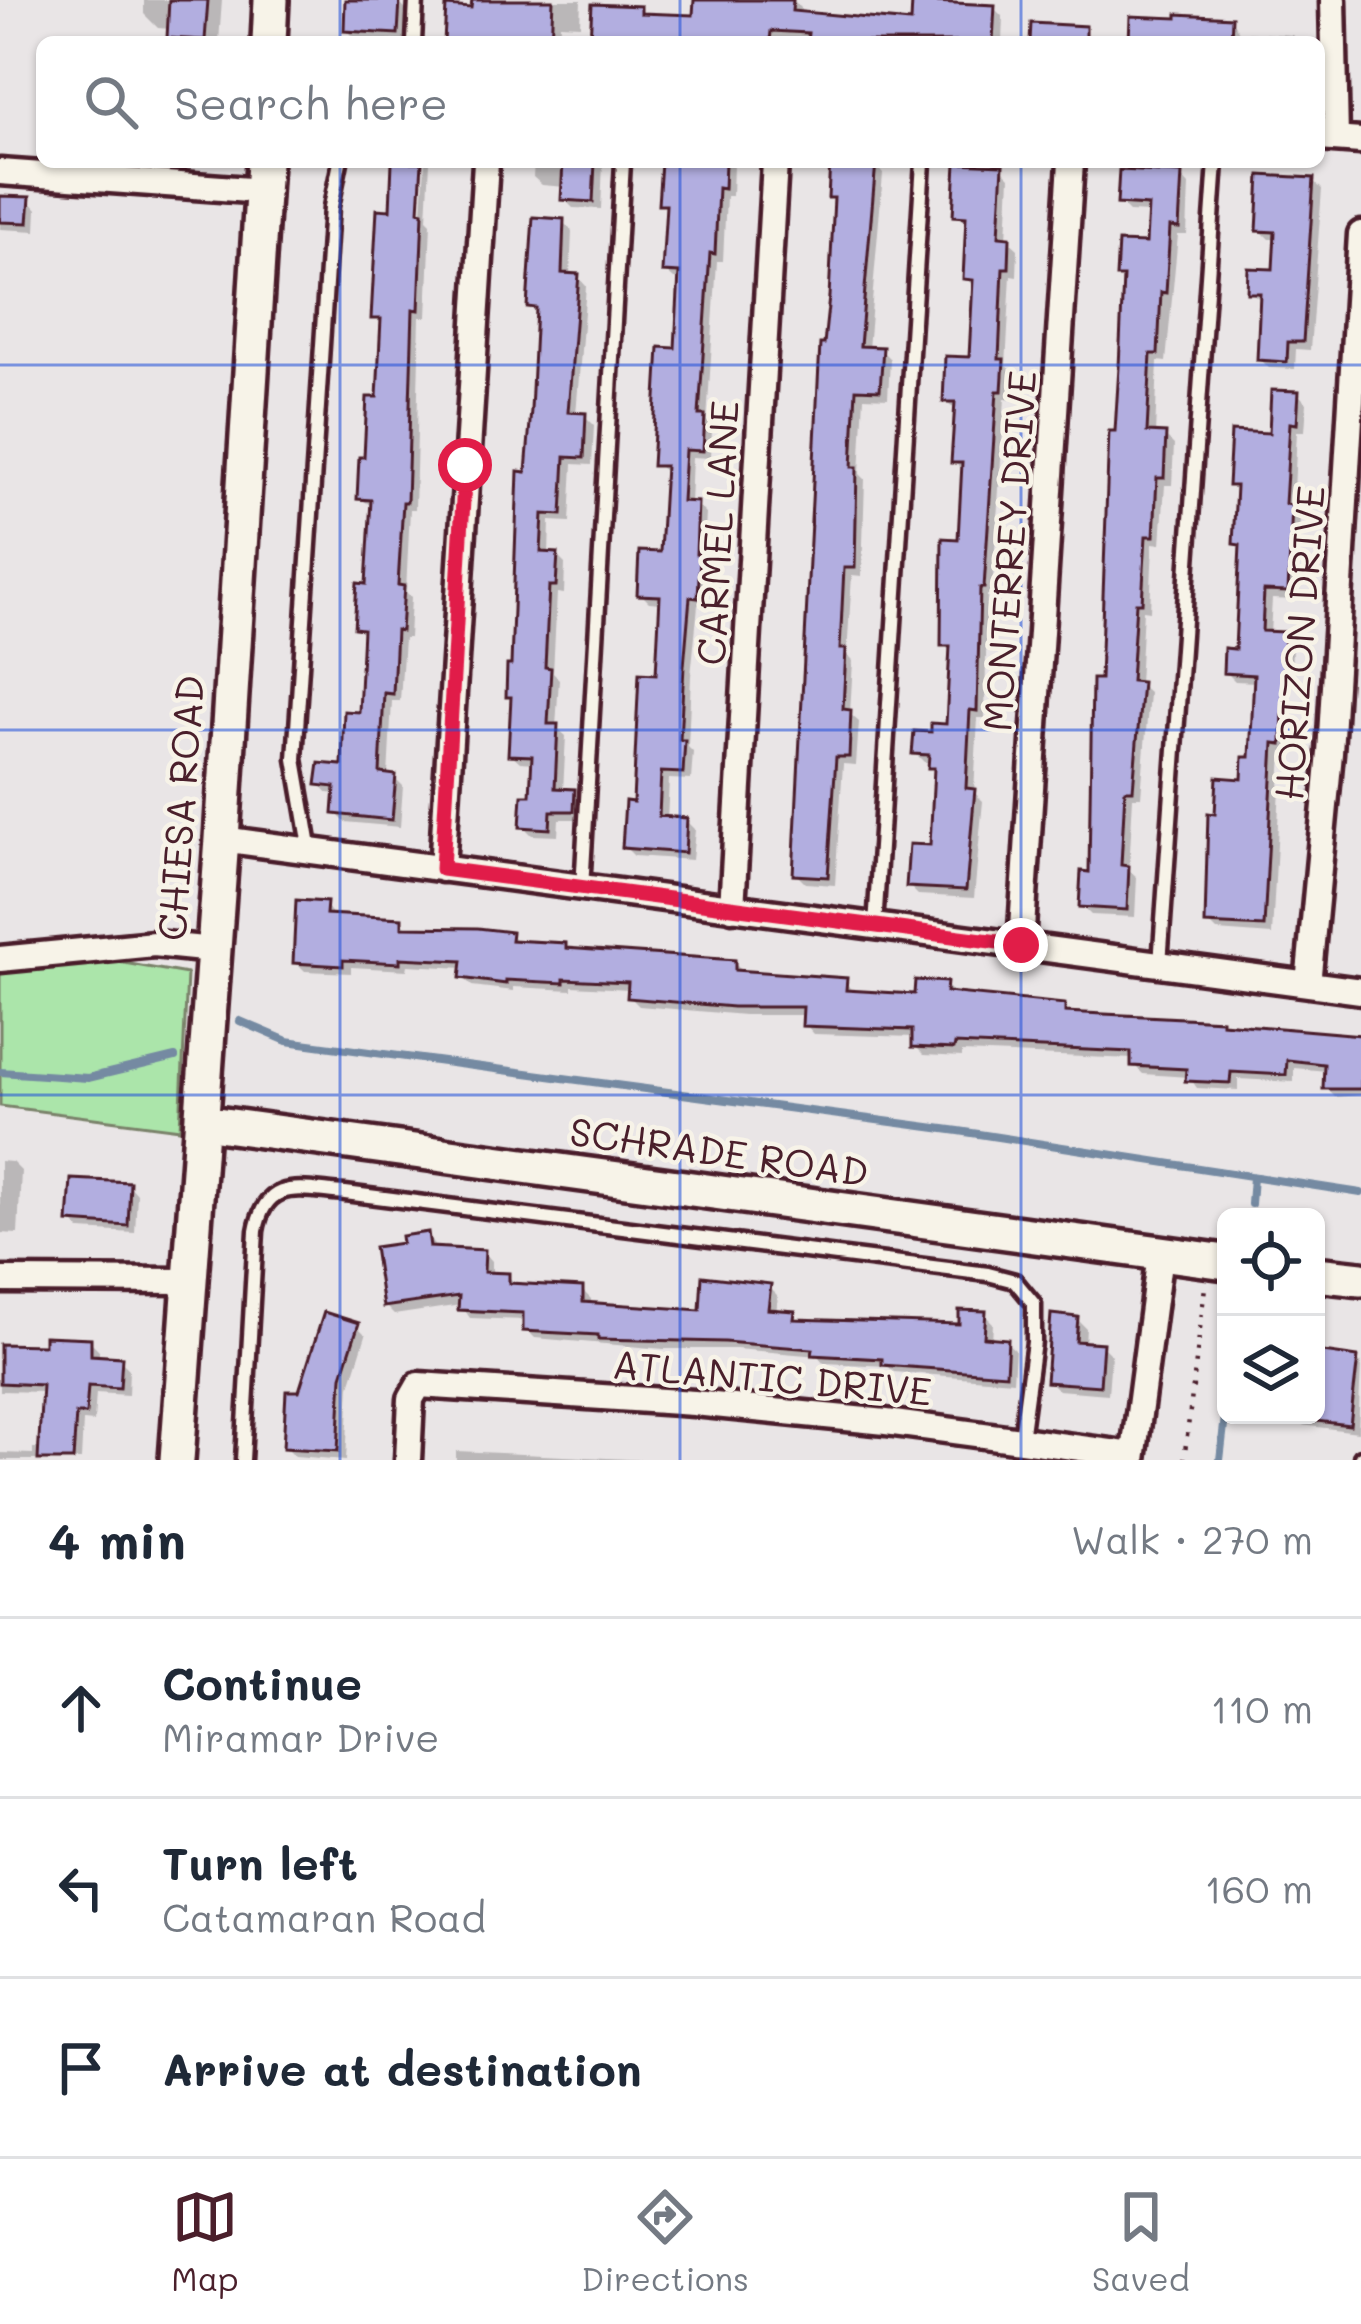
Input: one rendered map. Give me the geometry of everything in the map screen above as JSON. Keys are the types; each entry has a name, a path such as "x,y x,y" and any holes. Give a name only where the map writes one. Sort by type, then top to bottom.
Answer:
{"main road":[{"path":"269,36 272,0"},
{"name":"CHIESA ROAD","path":"177,1460 263,177"},
{"name":"SCHRADE ROAD","path":"202,1122 1217,1261"},
{"path":"1325,1275 1361,1280"}],"street":[{"path":"1333,0 1339,140"},
{"path":"442,869 487,168"},
{"name":"CARMEL LANE","path":"732,908 775,168"},
{"name":"MONTERREY DRIVE","path":"1021,945 1072,168"},
{"path":"0,172 263,177"},
{"name":"HORIZON DRIVE","path":"1308,984 1330,753 1361,234"},
{"path":"222,839 1361,991"},
{"path":"0,959 154,944 213,950"},
{"path":"1133,1458 1160,1253"},
{"path":"0,1280 190,1281"},
{"name":"ATLANTIC DRIVE","path":"408,1460 411,1399 419,1385 442,1384 491,1392 694,1403 1021,1440 1133,1458"}],"lane":[{"path":"414,36 416,0"},
{"path":"310,852 295,759 331,207 339,168"},
{"path":"582,889 623,168"},
{"path":"875,927 922,168"},
{"path":"1160,964 1216,168"},
{"path":"243,1460 256,1231 260,1208 271,1196 286,1190 345,1192 1015,1281 1034,1304 1034,1342 1021,1440"}],"path":[{"path":"1184,1460 1217,1261"}],"green space":[{"path":"101,959 187,974 180,1129 0,1106 0,969"}],"building":[{"path":"169,0 208,0 205,36 167,36"},
{"path":"345,0 400,0 398,34 344,31"},
{"path":"472,0 553,0 551,36 444,36 446,6 471,8"},
{"path":"694,0 793,0 792,11 911,22 912,1 995,5 993,36 808,36 771,31 771,36 590,36 592,4 641,6 641,13 693,15"},
{"path":"1177,14 1232,17 1231,36 1129,36 1130,16 1177,18"},
{"path":"1031,23 1086,26 1086,36 1030,36"},
{"path":"392,168 422,168 419,310 413,309 407,502 403,502 398,585 404,586 401,631 396,630 393,694 384,693 380,773 396,775 392,820 333,814 335,787 316,785 319,763 342,765 344,711 359,712 363,629 354,628 357,583 366,584 371,500 357,499 359,457 364,457 367,397 377,397 381,319 371,319 377,209 390,210"},
{"path":"563,168 595,168 593,202 561,200"},
{"path":"661,168 725,168 724,189 718,188 715,254 710,253 699,415 705,415 703,451 685,450 682,501 698,502 696,554 700,554 698,598 690,597 684,666 683,773 661,772 659,816 687,818 685,853 622,848 625,801 633,802 639,673 656,674 660,596 637,595 639,551 660,552 665,466 652,466 659,347 675,348 679,273 662,272 666,205 658,205"},
{"path":"830,168 875,168 860,346 883,347 880,390 856,389 855,568 844,568 840,649 846,649 843,709 851,710 849,757 836,757 828,877 793,875 820,344 824,344 829,297 834,198 828,198"},
{"path":"956,168 1003,168 999,236 1010,237 1009,268 1003,268 999,359 1004,359 1002,391 997,391 984,588 980,588 977,711 970,710 966,788 975,789 966,890 906,887 909,844 930,845 934,768 928,768 929,755 912,754 914,731 931,732 931,723 946,724 950,646 941,646 942,538 958,539 962,463 951,463 955,402 943,402 945,356 969,357 973,280 963,279 966,217 953,216"},
{"path":"1119,170 1182,173 1179,228 1170,227 1166,293 1161,292 1158,354 1151,354 1147,432 1166,433 1164,478 1157,478 1154,536 1146,536 1142,603 1136,603 1131,681 1142,682 1133,790 1125,790 1121,865 1129,866 1127,910 1079,907 1081,871 1089,872 1092,679 1100,679 1109,431 1115,431 1119,367 1123,277 1116,277 1118,242 1146,243 1148,206 1117,204"},
{"path":"1260,175 1314,178 1303,342 1288,342 1287,362 1257,360 1260,293 1247,293 1248,268 1273,269 1275,232 1257,231"},
{"path":"0,196 30,197 28,223 0,222"},
{"path":"533,217 564,219 562,273 579,274 568,412 586,413 584,458 565,457 562,515 543,514 541,552 558,553 556,586 549,586 545,667 551,668 548,724 558,724 555,788 575,789 574,811 551,811 550,829 520,827 522,795 530,795 532,756 508,755 511,697 506,697 518,471 526,472 531,410 536,308 527,307"},
{"path":"1271,390 1299,391 1297,424 1290,423 1285,504 1292,505 1288,592 1264,591 1262,631 1285,632 1282,744 1274,743 1264,927 1205,924 1208,813 1215,814 1217,777 1242,779 1243,757 1250,757 1254,675 1223,673 1224,648 1235,649 1240,545 1233,544 1236,486 1228,486 1231,431 1269,433"},
{"path":"296,900 327,902 326,914 402,918 402,927 478,928 512,932 511,940 566,943 566,948 735,960 735,970 847,978 846,990 914,994 915,980 947,982 946,992 1065,1004 1065,1012 1222,1020 1361,1035 1361,1089 1323,1089 1324,1064 1287,1060 1286,1075 1231,1072 1230,1083 1185,1081 1186,1069 1131,1066 1131,1052 955,1044 954,1049 912,1047 912,1030 802,1026 803,1007 627,998 628,982 564,979 564,983 506,980 506,984 460,978 462,961 400,958 400,963 343,960 343,966 293,963"},
{"path":"71,1179 130,1182 128,1226 68,1222"},
{"path":"428,1232 430,1247 485,1250 484,1272 509,1273 509,1283 583,1287 583,1302 700,1310 702,1276 771,1284 768,1309 795,1311 794,1319 959,1324 959,1310 986,1311 984,1337 1008,1339 1006,1374 882,1365 882,1359 812,1355 813,1349 523,1331 523,1313 458,1310 459,1296 383,1307 374,1247 402,1243 401,1236"},
{"path":"324,1312 359,1323 342,1376 338,1451 283,1448 286,1391 299,1391"},
{"path":"1051,1314 1078,1317 1076,1341 1103,1343 1100,1386 1046,1382"},
{"path":"44,1336 91,1338 91,1355 122,1357 120,1388 88,1386 86,1414 76,1414 73,1460 38,1460 42,1385 0,1383 0,1344 44,1345"},
{"path":"1325,1352 1358,1357 1350,1425 1325,1422"}],"waterway":[{"path":"240,1021 287,1041 959,1131 1361,1193"},
{"path":"0,1072 88,1078 175,1057"},
{"path":"1251,1204 1253,1177"},
{"path":"1220,1460 1224,1424"}],"route":[{"path":"465,465 442,869 1021,945"}]}
